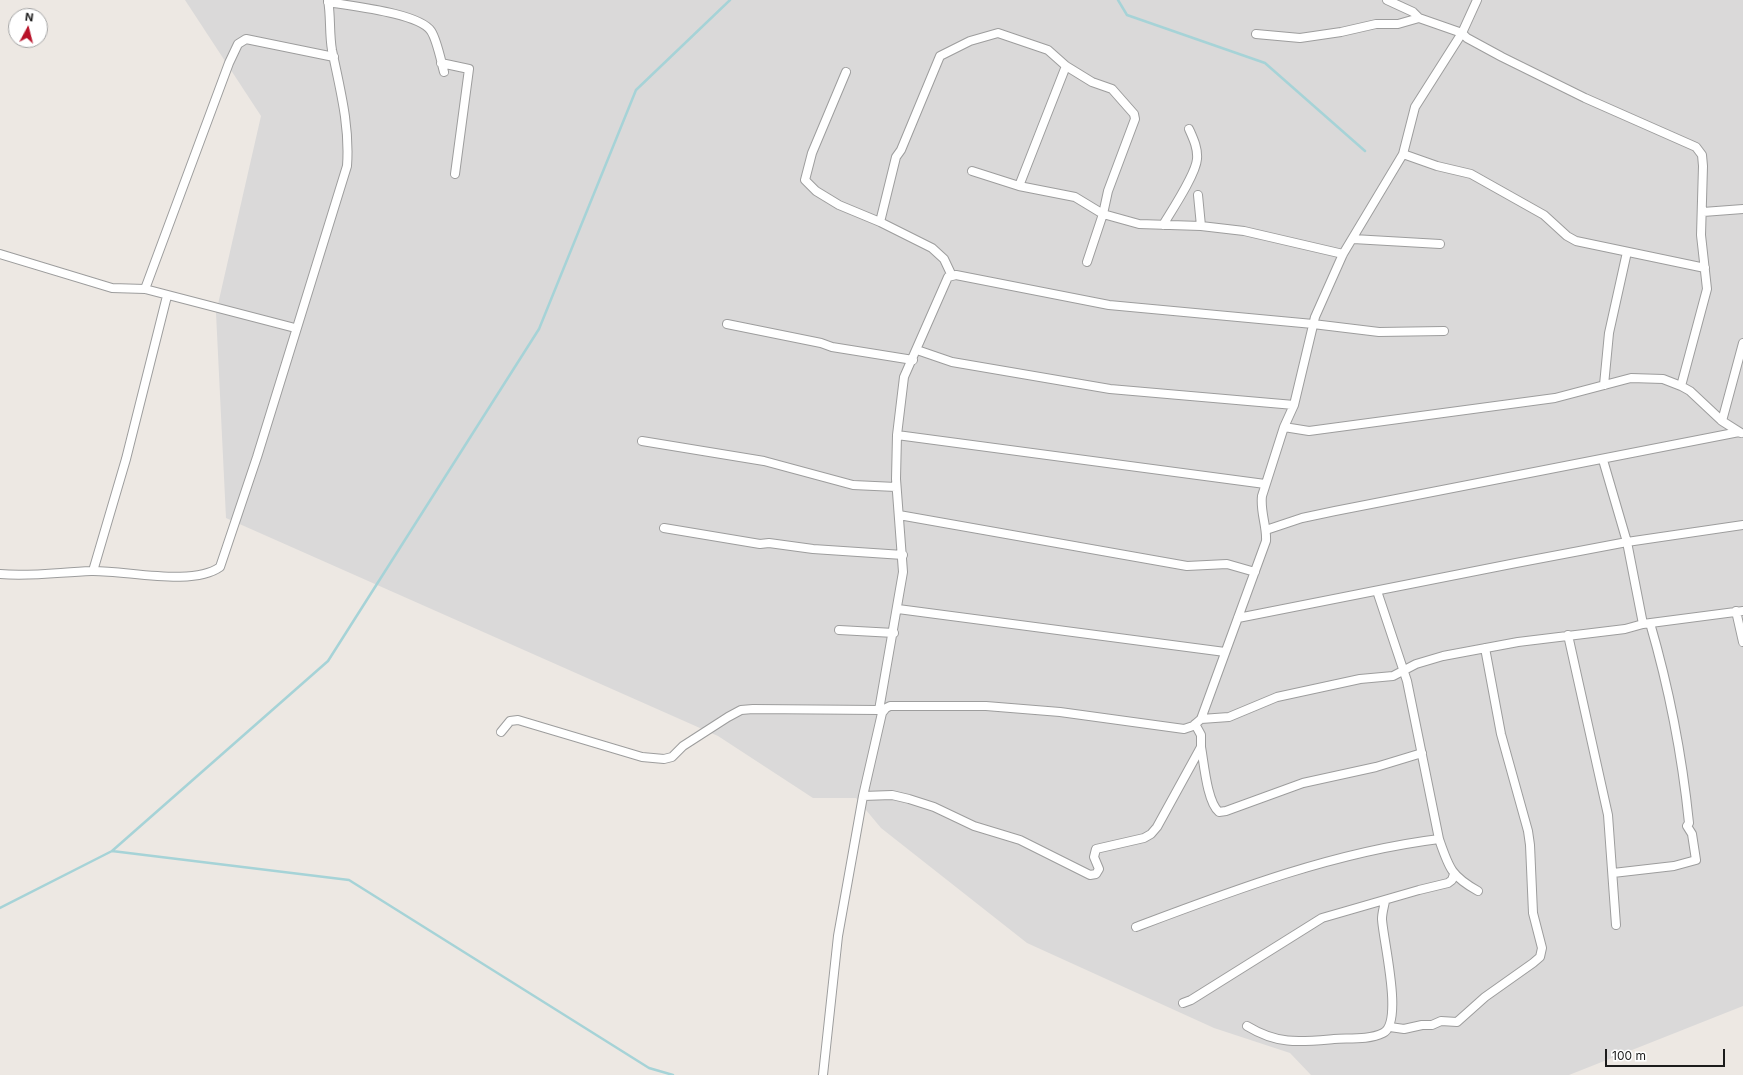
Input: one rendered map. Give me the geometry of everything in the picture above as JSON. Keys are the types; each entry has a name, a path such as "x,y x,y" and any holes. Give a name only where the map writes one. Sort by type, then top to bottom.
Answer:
{"street":[{"path":"1387,0 1413,12 1419,18 1462,33 1467,38 1502,57 1585,98 1696,147 1702,155 1703,166 1703,212 1701,235 1706,268 1707,289 1682,386"},
{"path":"1422,753 1376,767 1303,783 1226,811 1219,812 1215,809 1211,798 1201,747 1201,735 1198,722 1266,541 1266,530 1261,505 1265,484 1284,428 1294,405 1313,324 1343,254 1403,154 1415,106 1462,33 1477,0"},
{"path":"0,574 16,576 93,571 186,577 214,571 220,567 257,457 295,328 347,166 349,145 347,121 334,57 328,1 399,14 416,21 431,31 444,72"},
{"path":"1256,34 1300,38 1341,32 1376,24 1398,24 1419,18"},
{"path":"880,222 896,157 901,150 940,56 970,41 998,33 1048,50 1066,66 1092,82 1112,89 1134,114 1135,119 1108,191 1103,214 1086,262"},
{"path":"145,290 229,63 238,44 246,39 334,57"},
{"path":"441,63 469,70 455,174"},
{"path":"1019,186 1066,66"},
{"path":"846,72 812,153 805,180 816,191 839,205 880,222 932,248 944,259 952,276"},
{"path":"1163,225 1192,173 1197,160 1196,146 1189,129"},
{"path":"1403,154 1437,166 1470,174 1544,215 1567,236 1576,241 1706,268"},
{"path":"972,171 1019,186 1075,197 1103,214 1139,224 1201,226 1244,231 1343,254"},
{"path":"1198,195 1201,226"},
{"path":"1703,212 1743,209"},
{"path":"1353,238 1440,244"},
{"path":"1604,385 1608,334 1627,252"},
{"path":"0,254 112,288 145,290 229,310 295,328"},
{"path":"823,1075 838,936 881,711 903,572 903,555 896,487 897,435 904,377 913,360 945,280 952,276 1006,284 1108,304 1380,332 1444,331"},
{"path":"93,571 126,459 167,296"},
{"path":"727,324 821,343 832,347 913,360"},
{"path":"1722,421 1743,343"},
{"path":"917,350 952,362 1110,389 1294,405"},
{"path":"1284,428 1309,430 1555,398 1631,378 1663,379 1690,390 1722,421 1741,434"},
{"path":"1266,530 1302,518 1335,511 1741,434"},
{"path":"897,435 1265,484"},
{"path":"642,441 764,461 853,485 896,487"},
{"path":"1603,460 1627,542 1646,624 1668,693 1681,758 1689,823 1687,826 1692,834 1696,860 1674,866 1613,873"},
{"path":"899,516 1188,566 1227,564 1255,572"},
{"path":"1238,618 1299,604 1354,596 1627,542 1743,525"},
{"path":"664,528 760,544 770,543 813,549 903,555"},
{"path":"1377,591 1403,671 1422,753 1439,839 1447,862 1454,874 1464,883 1478,891"},
{"path":"898,609 1225,652"},
{"path":"501,732 510,722 518,720 642,757 664,759 672,757 683,746 741,710 753,709 881,711 890,706 986,706 1060,712 1184,729 1198,722 1229,717 1277,697 1360,680 1393,676 1416,664 1443,656 1568,635 1625,629 1646,624 1740,611 1743,642"},
{"path":"839,630 894,633"},
{"path":"1568,635 1608,815 1616,924"},
{"path":"1390,1027 1404,1029 1422,1025 1432,1025 1441,1021 1457,1022 1485,997 1533,964 1540,957 1542,948 1533,912 1528,831 1501,734 1485,648"},
{"path":"864,796 892,795 921,803 974,826 1020,840 1090,875 1096,874 1099,869 1094,857 1096,849 1144,838 1157,827 1201,747"},
{"path":"1136,928 1212,899 1333,860 1399,844 1439,839"},
{"path":"1183,1003 1202,993 1322,918 1448,883 1452,880 1454,874"},
{"path":"1247,1026 1263,1036 1294,1042 1369,1037 1383,1033 1390,1027 1392,1019 1388,951 1382,917 1385,901"}],"shaded area":[{"path":"185,0 1743,0 1743,1006 1569,1075 1311,1075 1290,1053 1214,1028 1027,943 881,828 856,798 813,798 718,736 226,518 216,313 261,116"}],"waterway":[{"path":"0,908 112,851 328,661 539,329 636,90 730,0"},
{"path":"1118,0 1127,15 1265,63 1365,151"},
{"path":"112,851 349,880 649,1068 673,1075"}]}
